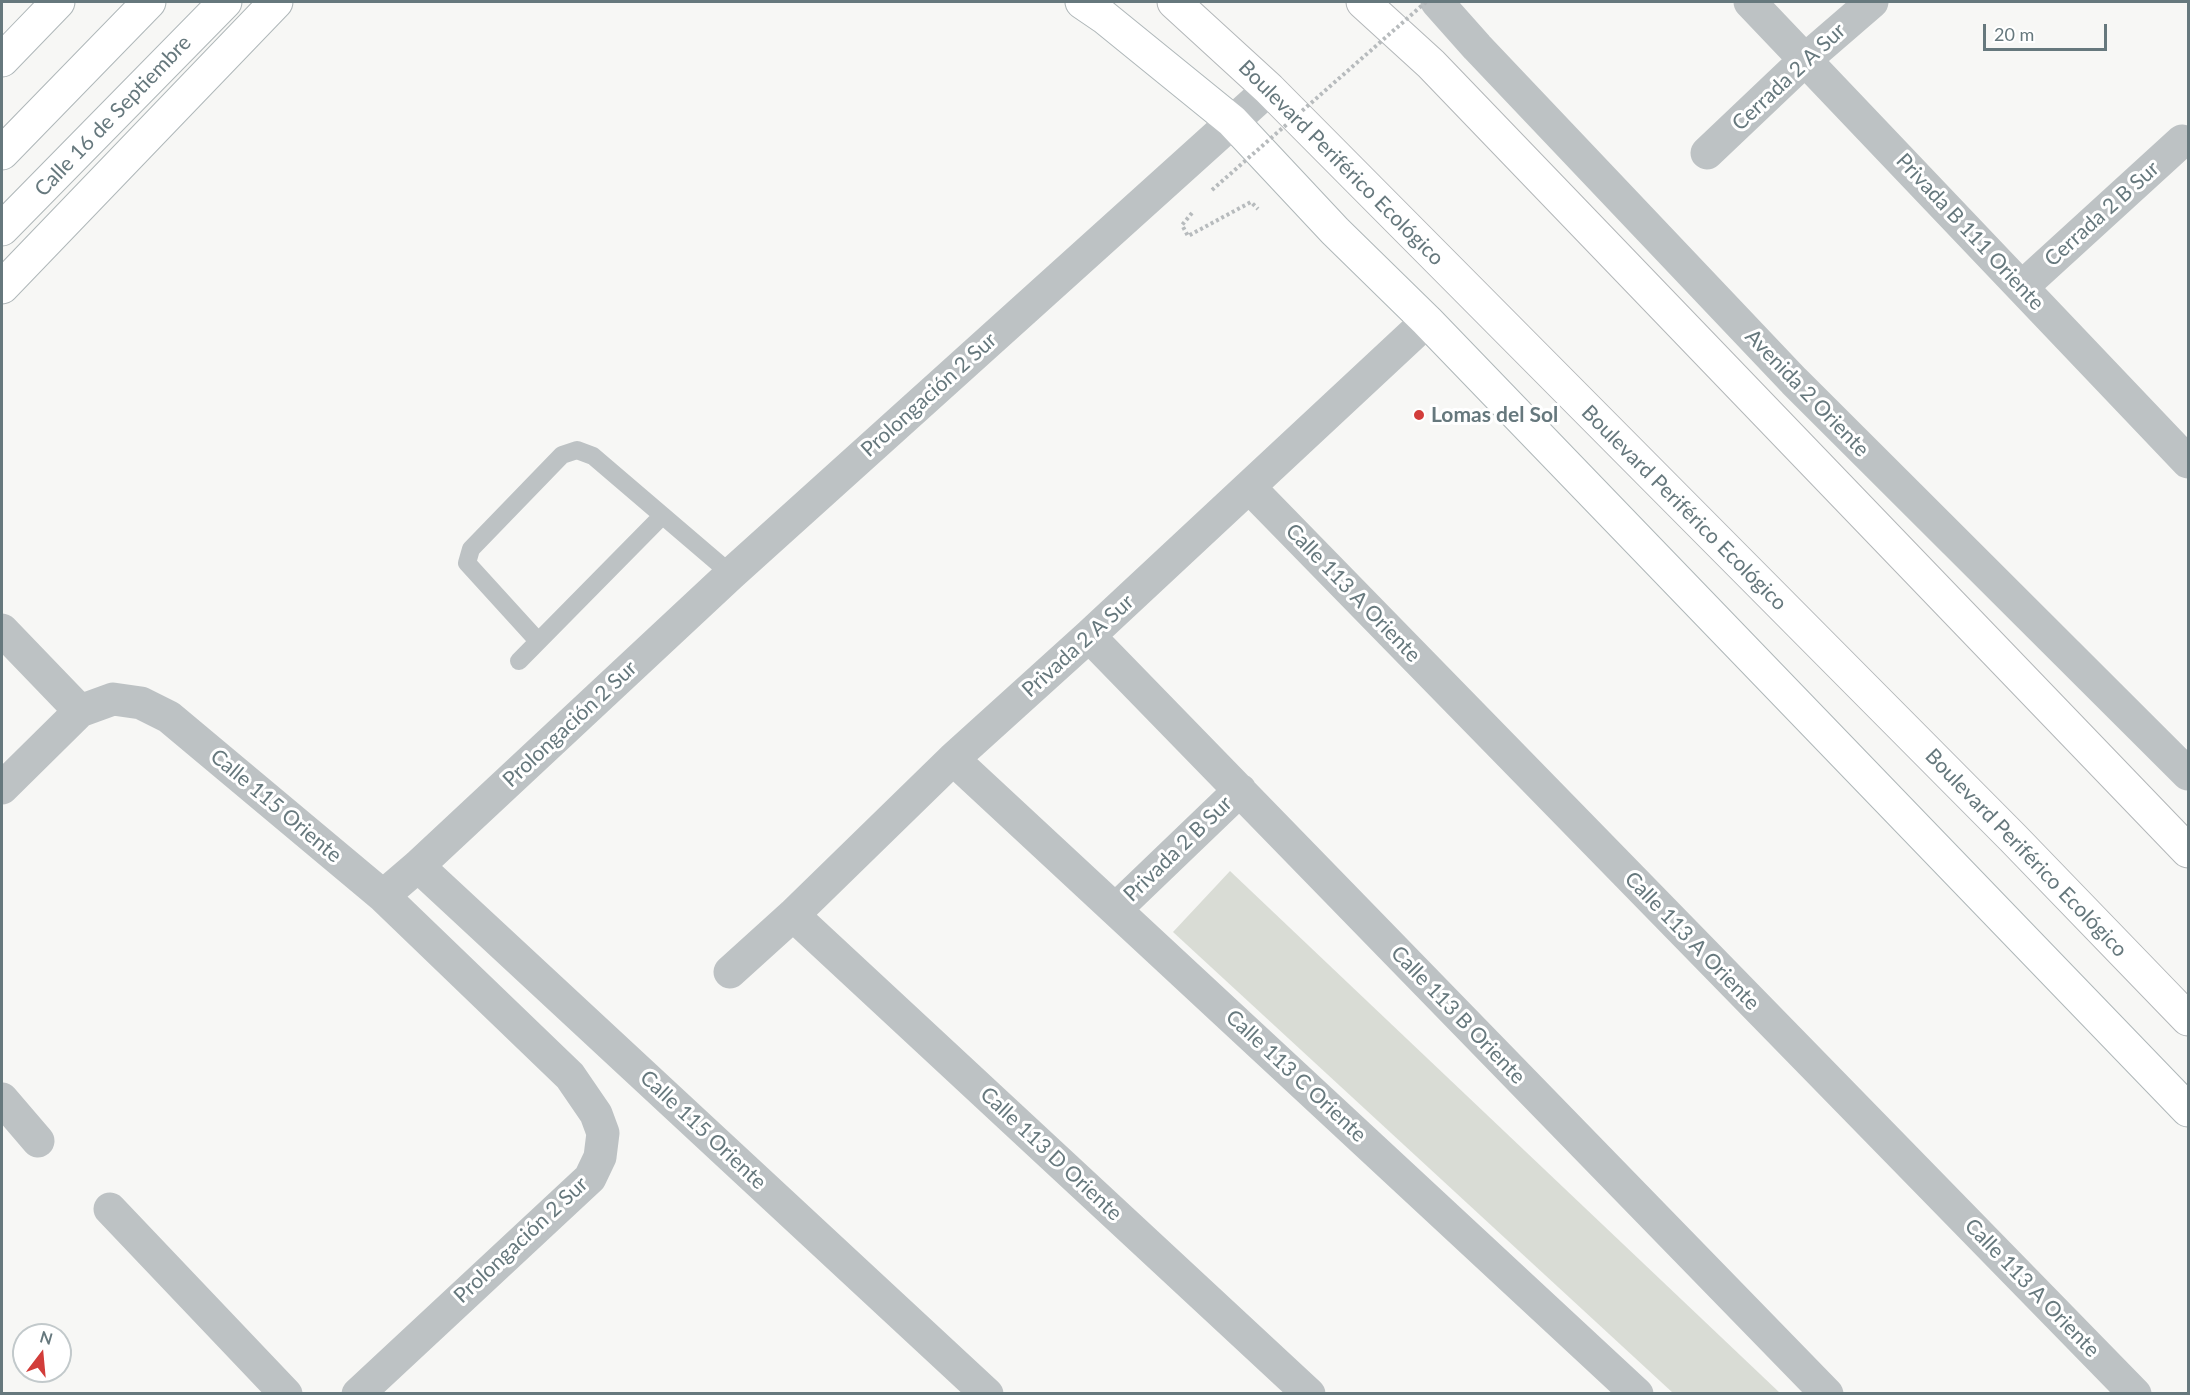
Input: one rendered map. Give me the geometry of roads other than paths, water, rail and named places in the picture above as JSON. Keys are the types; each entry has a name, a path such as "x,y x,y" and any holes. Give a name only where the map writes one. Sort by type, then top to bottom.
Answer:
{"main road":[{"path":"2,60 58,2"},
{"path":"2,153 149,2"},
{"name":"Calle 16 de Septiembre","path":"2,229 225,2"},
{"path":"2,287 276,2"},
{"path":"1082,2 1104,17 1232,121 1335,231 1427,321 2188,1110"},
{"name":"Boulevard Periférico Ecológico","path":"1174,2 1269,89 2013,838 2188,1019"},
{"path":"1363,2 1431,64 2188,851"}],"street":[{"name":"Avenida 2 Oriente","path":"1437,2 1794,381 2188,774"},
{"name":"Privada B 111 Oriente","path":"1750,2 2188,462"},
{"name":"Cerrada 2 A Sur","path":"1707,153 1806,59 1872,2"},
{"name":"Prolongación 2 Sur","path":"358,1394 590,1178 600,1157 603,1133 596,1114 570,1076 383,896 731,574 1269,89"},
{"name":"Cerrada 2 B Sur","path":"2022,287 2182,141"},
{"name":"Privada 2 A Sur","path":"730,972 793,915 953,759 1250,488 1427,321"},
{"name":"Calle 113 A Oriente","path":"1250,488 2135,1394"},
{"path":"2,630 80,711 2,788"},
{"name":"Calle 113 B Oriente","path":"1089,636 1827,1394"},
{"name":"Calle 115 Oriente","path":"80,711 113,699 141,703 170,717 383,896"},
{"name":"Calle 113 C Oriente","path":"953,759 1637,1394"},
{"name":"Privada 2 B Sur","path":"1116,909 1240,790"},
{"name":"Calle 115 Oriente","path":"418,866 987,1394"},
{"name":"Calle 113 D Oriente","path":"793,915 1310,1394"},
{"path":"2,1099 38,1141"},
{"path":"110,1209 286,1394"}],"lane":[{"path":"538,642 467,563 471,549 562,455 577,450 593,456 731,574"},
{"path":"519,661 662,516"}],"place":[{"name":"Lomas del Sol","path":"1419,415"}]}
